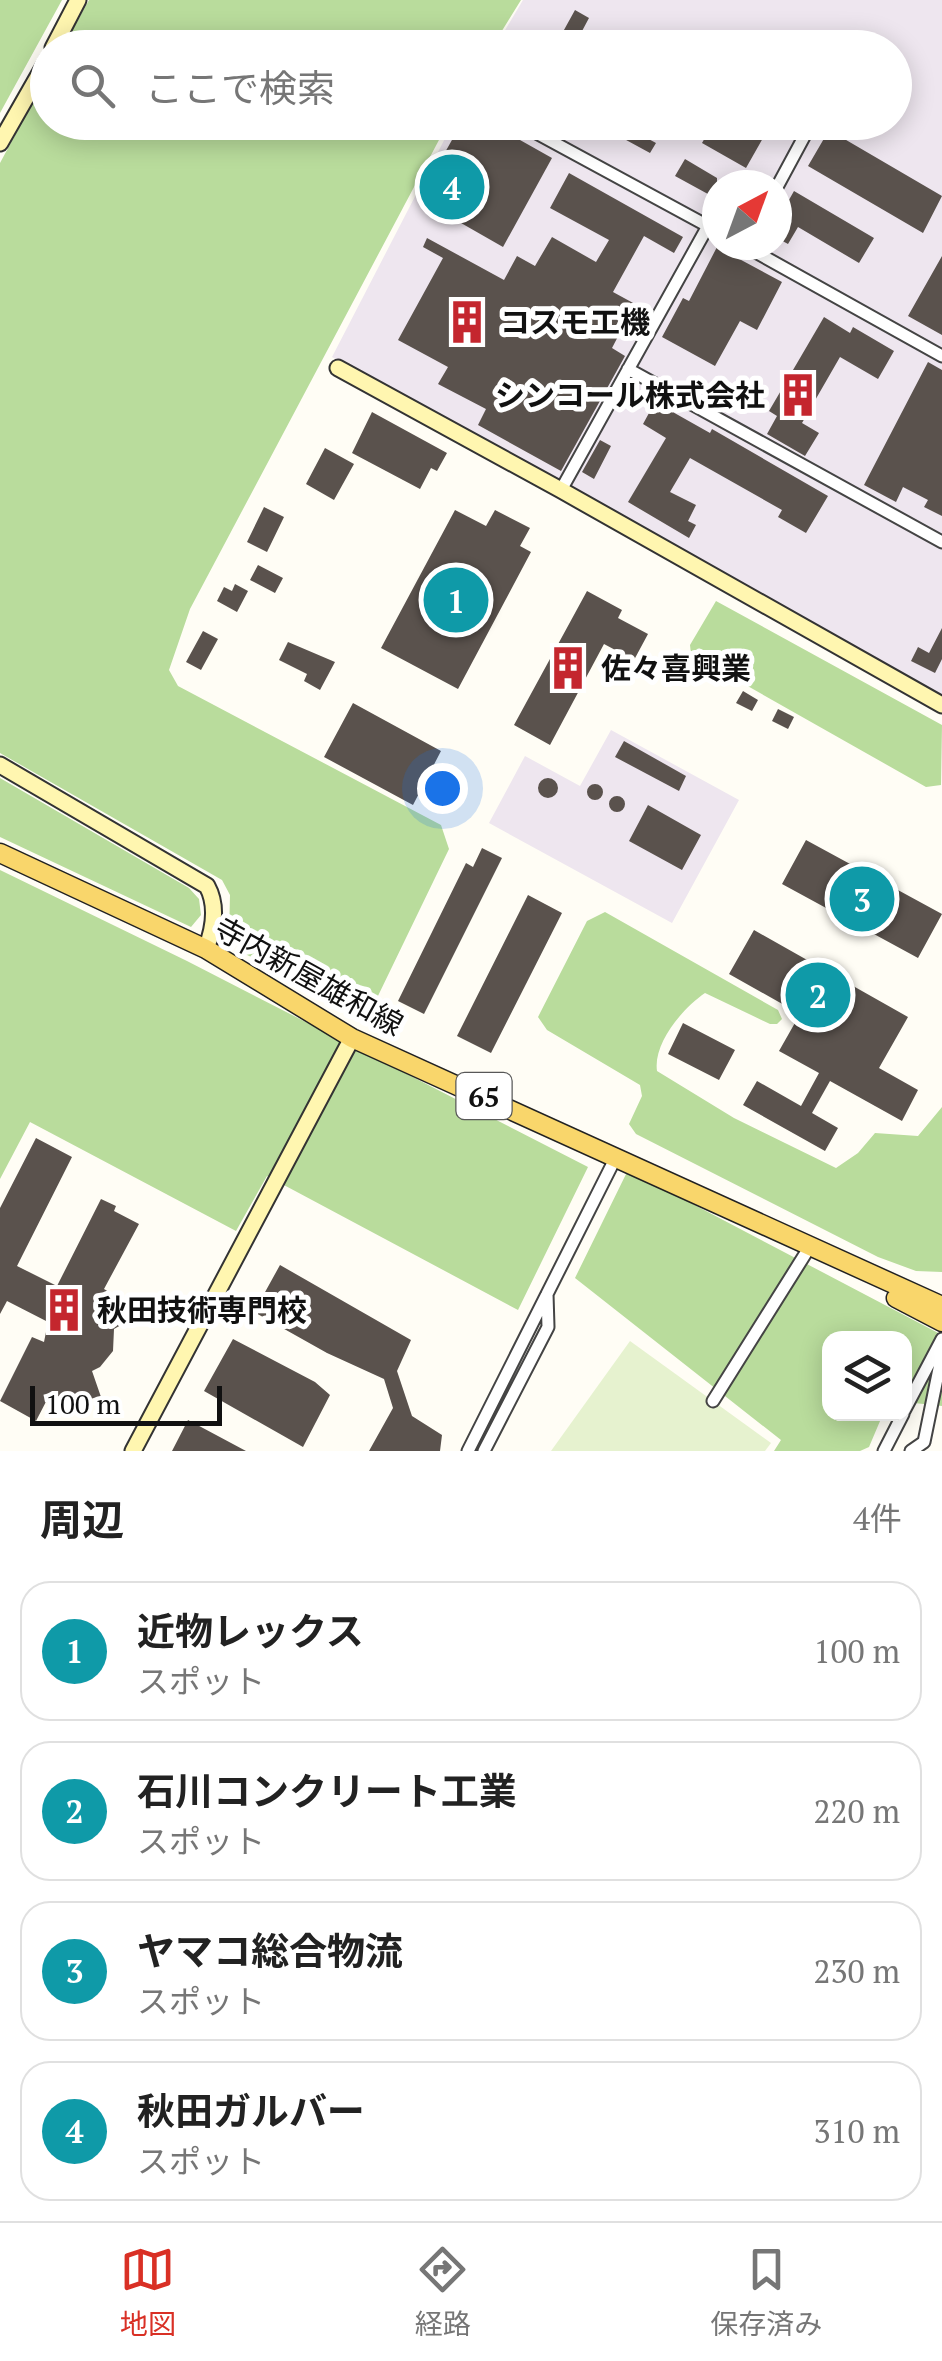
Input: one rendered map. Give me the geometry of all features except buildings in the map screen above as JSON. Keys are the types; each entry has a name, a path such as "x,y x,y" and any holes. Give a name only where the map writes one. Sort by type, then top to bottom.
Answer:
{"main road":[{"name":"寺内新屋雄和線","path":"0,853 206,949 352,1038 942,1306"},
{"name":"寺内新屋雄和線","path":"809,1248 942,1322"}],"street":[{"path":"62,30 78,0"},
{"path":"0,144 30,90"},
{"path":"549,140 702,223"},
{"path":"786,170 802,140"},
{"path":"561,490 702,245"},
{"path":"772,260 942,356"},
{"path":"338,368 942,705"},
{"path":"628,369 942,542"},
{"path":"0,765 207,886 213,897 214,929 206,949"},
{"path":"134,1451 352,1038"},
{"path":"468,1451 615,1159"},
{"path":"713,1401 809,1248"},
{"path":"484,1451 548,1328 547,1294"},
{"path":"912,1397 942,1339"},
{"path":"912,1451 924,1442 942,1354"},
{"path":"884,1451 899,1421"}],"shaded area":[{"path":"523,0 942,0 942,699 332,357 444,140 912,140 912,30 505,30"},
{"path":"611,730 739,800 672,923 489,823 525,756 580,786"}],"green space":[{"path":"0,0 62,0 46,30 30,30 30,58 0,113"},
{"path":"89,0 521,0 502,30 72,30"},
{"path":"30,107 30,140 439,140 190,609 169,670 178,686 441,825 449,849 376,1000 358,1009 245,954 229,937 230,895 222,880 0,753 0,163"},
{"path":"716,601 942,725 941,785 926,787 691,654 690,645"},
{"path":"0,778 189,888 199,899 201,915 191,927 0,837"},
{"path":"0,870 187,961 588,1167 518,1310 267,1176 236,1231 30,1122 0,1179"},
{"path":"605,912 778,1010 782,1019 770,1024 705,993 679,1017 660,1049 657,1071 734,1118 836,1168 858,1153 875,1133 918,1136 942,1107 942,1272 916,1271 878,1257 636,1134 629,1124 642,1096 640,1085 547,1030 538,1017 587,921"},
{"path":"628,1170 942,1335 942,1406 912,1403 912,1331 822,1331 822,1421 880,1421 869,1447 860,1451 774,1451 781,1440 575,1278"},
{"path":"630,1341 771,1443 765,1451 551,1451"}],"place":[{"name":"秋田ガルバー","path":"452,187"},
{"name":"コスモ工機","path":"467,322"},
{"name":"シンコール株式会社","path":"798,395"},
{"name":"近物レックス","path":"456,600"},
{"name":"佐々喜興業","path":"568,668"},
{"name":"ヤマコ総合物流","path":"862,899"},
{"name":"石川コンクリート工業","path":"818,995"},
{"name":"秋田技術専門校","path":"64,1310"}]}
